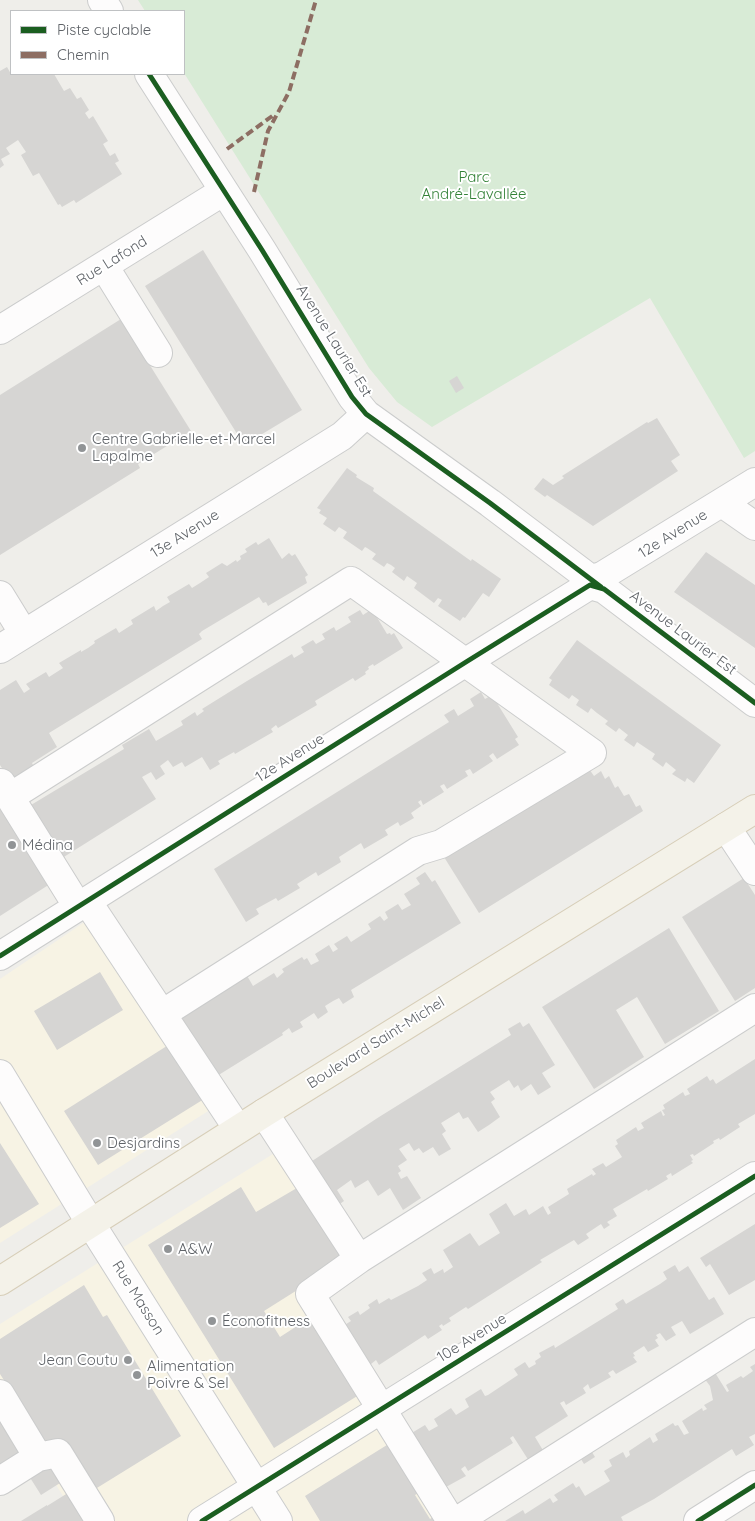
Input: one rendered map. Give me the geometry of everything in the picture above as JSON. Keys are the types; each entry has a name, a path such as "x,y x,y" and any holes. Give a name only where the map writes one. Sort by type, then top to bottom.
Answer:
{"main road":[{"name":"Boulevard Saint-Michel","path":"0,1280 264,1113 755,809"}],"street":[{"name":"Avenue Laurier Est","path":"150,75 352,397 366,414 490,503 755,703"},
{"name":"Rue Lafond","path":"0,330 224,191"},
{"path":"104,266 158,353"},
{"name":"13e Avenue","path":"0,649 342,436 366,414"},
{"name":"12e Avenue","path":"0,956 586,586 595,578 602,576 755,482"},
{"path":"722,503 755,526"},
{"path":"162,1014 418,850 441,844 592,753 352,581 5,789 82,904 162,1014 238,1130"},
{"path":"0,595 24,634"},
{"path":"726,827 755,871"},
{"path":"451,1521 310,1294 359,1259 755,1008"},
{"name":"Rue Masson","path":"0,1074 91,1224 278,1521"},
{"path":"264,1113 359,1259"},
{"name":"10e Avenue","path":"202,1521 755,1176"},
{"path":"457,1521 755,1332"},
{"path":"0,1394 38,1457"},
{"path":"0,1481 38,1457 58,1453 100,1521"},
{"path":"698,1521 755,1485"}],"shaded area":[{"path":"101,911 224,1101 0,1243 0,979"},
{"path":"289,1144 315,1289 457,1521 79,1521 0,1397 0,1324"}],"green space":[{"name":"Parc André-Lavallée","path":"138,0 755,0 755,451 744,458 650,298 432,427 397,402 369,368 185,75 185,10 144,10"}],"building":[{"path":"7,67 10,75 55,75 64,91 70,88 77,99 81,97 89,110 85,113 89,119 93,116 108,141 103,144 110,156 115,153 119,161 115,163 122,174 76,203 74,200 62,207 60,204 58,205 39,173 33,176 21,155 26,152 18,140 6,148 10,154 1,159 4,165 0,168 0,71"},
{"path":"203,250 302,410 244,445 145,286"},
{"name":"Centre Gabrielle-et-Marcel Lapalme","path":"121,319 191,431 138,464 140,468 0,555 0,395"},
{"path":"457,376 464,388 456,393 449,381"},
{"path":"657,418 680,455 671,461 678,471 593,526 547,495 545,497 534,489 543,478 553,485 564,478 562,476 647,422"},
{"path":"347,468 357,475 356,477 374,488 373,491 471,561 472,559 501,579 489,597 483,593 465,618 463,617 460,621 438,606 442,600 438,598 434,603 414,588 417,583 407,576 404,581 392,572 395,568 391,565 387,563 384,567 372,559 376,554 365,547 362,551 343,538 347,532 339,527 335,532 323,524 327,518 319,513 321,510 317,508"},
{"path":"269,538 282,559 289,553 292,556 295,554 308,575 305,577 307,583 268,606 259,597 202,631 199,634 202,639 49,733 57,747 32,763 34,767 11,782 0,765 0,690 16,680 24,693 30,689 26,684 46,672 49,677 63,668 59,663 88,648 95,643 94,641 116,628 119,633 133,624 131,620 154,606 156,611 170,602 167,597 189,584 192,588 209,577 206,573 222,563 227,566 236,560 237,562 241,559 240,556 247,552 245,549 256,542 258,545"},
{"path":"706,552 755,585 755,648 674,592"},
{"path":"372,609 387,634 390,633 391,635 394,633 403,648 374,666 373,664 368,667 369,669 365,672 366,674 355,681 353,678 315,701 317,705 278,728 276,725 271,729 273,732 235,754 234,752 218,761 220,764 210,770 202,757 185,767 182,762 173,767 168,760 160,766 165,774 156,780 151,772 142,777 156,799 59,860 26,808 124,749 122,745 149,729 156,741 183,725 181,721 195,712 197,716 204,711 202,709 292,654 294,658 304,652 301,647 313,640 316,644 325,639 322,634 334,627 336,631 351,622 348,617 360,610 363,615"},
{"path":"577,640 721,745 694,783 687,778 685,782 672,774 676,770 666,762 663,767 652,759 655,754 637,742 634,747 624,740 628,735 619,728 616,732 605,724 608,721 591,708 588,713 576,705 579,700 572,695 569,699 549,685 552,680 549,678"},
{"path":"481,692 485,699 492,695 518,737 515,739 519,745 497,759 493,753 489,756 493,761 473,774 470,769 465,771 468,776 447,789 444,784 440,786 444,792 423,805 421,800 418,802 421,806 411,813 414,818 400,826 398,822 385,830 388,835 364,849 361,843 339,857 341,862 318,876 316,872 297,884 300,888 278,901 276,898 256,909 259,914 246,922 214,869 449,722 444,715 454,709 458,716 474,706 470,699"},
{"path":"587,766 594,776 601,771 605,779 609,776 615,788 618,786 624,796 629,794 636,807 640,805 643,811 479,913 444,857"},
{"name":"Médina","path":"0,806 50,884 0,916"},
{"path":"425,872 432,882 435,880 461,923 351,990 354,997 343,1004 339,998 333,1001 325,1006 328,1012 318,1019 314,1013 300,1022 303,1027 292,1033 289,1028 282,1033 283,1035 217,1076 175,1008 242,967 253,986 274,973 277,978 284,972 282,969 302,957 304,960 307,958 311,965 319,961 315,954 329,945 333,952 338,949 334,944 347,936 351,942 371,929 368,924 380,916 384,921 388,918 385,912 398,904 402,910 411,905 404,894 420,884 416,878"},
{"path":"744,878 755,895 755,988 735,1001 682,917"},
{"path":"669,928 719,1011 665,1044 637,997 616,1010 644,1057 594,1089 542,1007"},
{"path":"100,972 123,1010 57,1050 34,1011"},
{"path":"520,1022 523,1027 529,1023 555,1065 542,1073 551,1087 538,1095 531,1084 521,1091 518,1085 514,1088 509,1080 490,1092 495,1099 491,1102 500,1117 478,1132 468,1117 463,1119 459,1112 441,1123 446,1131 442,1134 451,1149 439,1156 433,1147 423,1153 419,1148 414,1151 409,1143 399,1149 407,1160 398,1166 401,1171 398,1173 401,1179 407,1176 421,1198 403,1210 390,1188 378,1196 368,1180 355,1188 351,1180 337,1190 344,1201 334,1208 306,1165 511,1035 508,1029"},
{"path":"170,1044 204,1099 98,1165 64,1111"},
{"path":"755,1059 755,1114 738,1124 740,1127 720,1140 719,1138 713,1141 714,1143 694,1156 693,1154 690,1155 693,1163 672,1176 671,1173 666,1176 668,1179 613,1209 617,1216 607,1222 610,1225 604,1229 601,1224 586,1234 589,1238 578,1245 574,1240 540,1260 542,1262 468,1309 466,1307 449,1318 451,1321 443,1326 442,1324 439,1326 442,1330 428,1339 425,1335 379,1365 376,1360 366,1368 340,1328 351,1321 348,1317 358,1311 360,1315 370,1308 368,1305 377,1299 379,1304 418,1286 427,1280 422,1273 431,1268 434,1274 443,1269 444,1273 453,1267 443,1250 470,1233 479,1246 500,1233 489,1214 506,1203 514,1216 526,1209 529,1215 543,1206 548,1215 551,1213 548,1207 569,1194 567,1189 592,1174 593,1176 596,1174 592,1169 603,1163 606,1167 622,1157 615,1146 618,1144 616,1140 636,1127 638,1131 644,1128 641,1123 661,1111 663,1116 665,1115 662,1110 665,1109 663,1105 683,1092 685,1096 690,1094 687,1089 707,1076 710,1081 713,1079 716,1084"},
{"path":"0,1143 39,1204 0,1228"},
{"path":"302,1185 348,1258 264,1311 280,1337 311,1317 362,1393 274,1448 148,1245 241,1187 256,1212"},
{"path":"755,1224 755,1280 729,1295 710,1264 706,1267 700,1258"},
{"path":"675,1265 679,1272 688,1266 709,1300 714,1297 724,1314 690,1334 682,1321 671,1327 676,1335 666,1341 660,1333 656,1335 658,1338 655,1340 659,1346 648,1352 644,1346 633,1353 635,1356 633,1357 637,1362 616,1374 613,1370 608,1373 611,1377 590,1389 588,1384 583,1388 586,1393 566,1405 564,1401 560,1403 568,1416 535,1437 544,1452 529,1461 513,1436 510,1438 513,1443 468,1471 465,1466 461,1469 466,1476 446,1487 442,1479 436,1482 410,1434 425,1425 429,1431 438,1426 434,1419 451,1408 456,1415 469,1407 465,1399 481,1389 485,1396 488,1395 518,1375 514,1369 525,1362 529,1368 536,1364 535,1361 541,1357 539,1353 554,1345 555,1348 618,1309 615,1304 623,1299 626,1304 660,1284 667,1279 663,1272"},
{"path":"84,1285 103,1317 107,1315 181,1436 92,1491 54,1444 43,1440 0,1374 0,1339"},
{"path":"755,1364 755,1434 749,1437 754,1445 736,1456 732,1449 654,1499 621,1517 623,1521 505,1521 523,1510 525,1514 550,1498 553,1503 558,1500 554,1495 573,1483 576,1488 579,1486 585,1496 610,1481 604,1471 612,1466 609,1460 623,1452 626,1458 630,1455 629,1451 650,1437 653,1443 658,1440 655,1434 673,1423 675,1426 678,1425 684,1435 689,1433 682,1421 702,1408 703,1411 707,1409 704,1405 713,1400 710,1386 704,1378 714,1371 727,1392 729,1391 726,1385 741,1376 743,1378 753,1371 750,1367"},
{"path":"0,1402 27,1452 0,1469"},
{"path":"395,1440 425,1489 415,1495 430,1519 435,1516 438,1521 320,1521 305,1496"},
{"path":"587,1444 595,1457 584,1464 576,1451"},
{"path":"54,1460 68,1478 41,1495 29,1476"},
{"path":"71,1491 90,1521 21,1521 47,1506"}],"marked path":[{"path":"254,192 268,131 289,92 316,0"},
{"path":"227,149 275,114"}],"cycle path":[{"path":"150,75 262,250 352,397 366,414 490,503 601,587"},
{"path":"0,956 590,585 604,589 755,703"},
{"path":"202,1521 755,1176"},
{"path":"698,1521 755,1485"}],"place":[{"name":"Centre Gabrielle-et-Marcel Lapalme","path":"82,448"},
{"name":"Médina","path":"12,845"},
{"name":"Desjardins","path":"97,1143"},
{"name":"A&W","path":"168,1249"},
{"name":"Éconofitness","path":"212,1321"},
{"name":"Jean Coutu","path":"128,1360"},
{"name":"Alimentation Poivre & Sel","path":"137,1375"}]}
